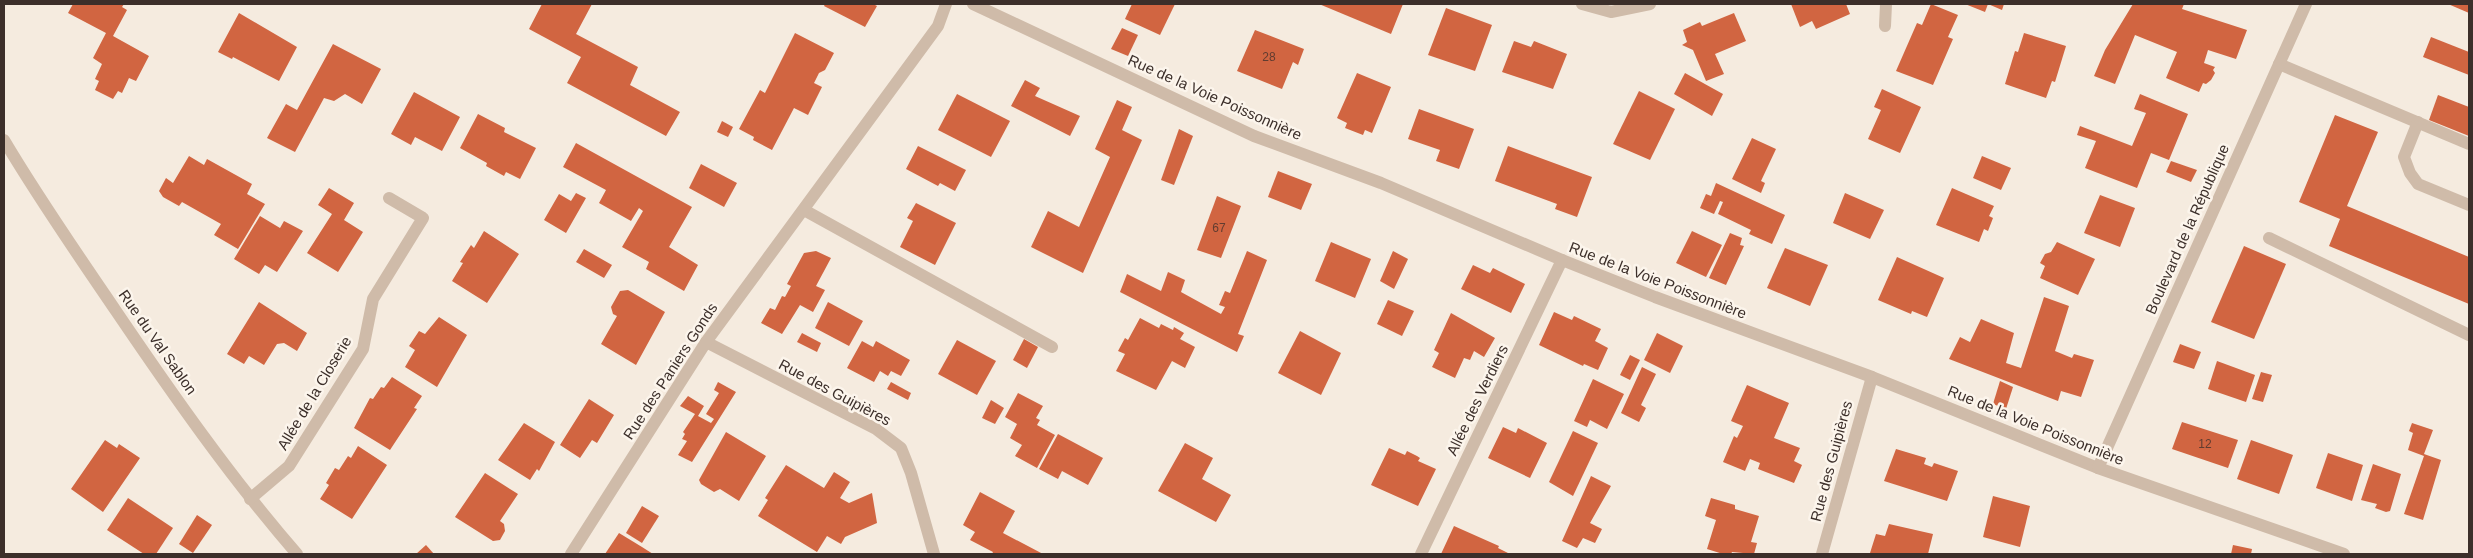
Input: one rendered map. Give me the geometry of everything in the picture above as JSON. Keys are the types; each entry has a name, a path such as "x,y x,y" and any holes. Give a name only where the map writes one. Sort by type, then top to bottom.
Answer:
{"street":[{"name":"Rue des Paniers Gonds","path":"571,554 706,342 938,26 946,4"},
{"name":"Rue de la Voie Poissonnière","path":"973,4 1254,136 1381,183 1562,260 1872,378 2098,468 2344,554"},
{"path":"1582,4 1611,12 1650,4"},
{"path":"1885,26 1886,4"},
{"name":"Boulevard de la République","path":"2098,468 2306,4"},
{"path":"2279,64 2469,144"},
{"path":"2418,122 2404,157 2410,173 2418,184 2469,205"},
{"name":"Rue du Val Sablon","path":"4,140 34,191 144,352 250,499 298,554"},
{"name":"Allée de la Closerie","path":"250,499 289,466 363,349 373,299 423,218 389,198"},
{"path":"804,210 1052,347"},
{"path":"2269,238 2469,335"},
{"name":"Allée des Verdiers","path":"1421,554 1562,260"},
{"name":"Rue des Guipières","path":"706,342 876,429 901,448 911,473 934,554"},
{"name":"Rue des Guipières","path":"1822,554 1872,378"}],"building":[{"path":"73,4 124,4 122,7 127,10 113,36 149,56 136,81 129,78 122,93 118,91 113,99 95,90 99,81 95,79 102,64 93,58 106,33 68,13"},
{"path":"542,4 592,4 576,34 638,67 630,85 680,112 666,136 567,83 581,57 529,29"},
{"path":"825,4 873,4 877,6 865,27 824,6"},
{"path":"1132,4 1175,4 1160,35 1125,19"},
{"path":"1319,4 1403,4 1391,34"},
{"path":"1791,4 1846,4 1850,14 1816,29 1812,21 1800,27"},
{"path":"1931,4 1958,15 1948,37 1953,39 1933,85 1896,71 1917,23 1922,25"},
{"path":"1965,4 1988,4 1985,12"},
{"path":"1988,4 2004,4 2002,10"},
{"path":"2133,4 2184,4 2182,9 2247,30 2236,59 2208,50 2204,63 2215,67 2213,70 2215,73 2211,80 2206,84 2203,83 2199,92 2166,78 2177,52 2135,35 2115,84 2094,76 2105,50"},
{"path":"2448,4 2469,4 2469,13"},
{"path":"1446,8 1492,25 1475,71 1428,55"},
{"path":"239,13 297,47 279,81 233,57 232,59 218,52"},
{"path":"1734,13 1746,41 1715,54 1724,74 1706,81 1693,50 1682,45 1687,42 1683,30 1700,22 1702,26"},
{"path":"1122,28 1138,35 1128,56 1111,49"},
{"path":"1255,30 1304,49 1298,65 1293,62 1282,89 1237,71"},
{"path":"795,33 834,53 825,70 819,73 814,83 822,87 808,115 794,108 772,150 753,140 754,137 739,129 760,90 765,93"},
{"path":"2024,33 2066,46 2055,82 2052,81 2046,98 2005,84 2015,51 2018,52"},
{"path":"2431,37 2469,52 2469,75 2423,57"},
{"path":"1514,41 1531,47 1534,41 1567,54 1553,89 1502,72"},
{"path":"333,44 381,69 362,104 345,94 334,101 324,98 295,152 267,138 286,104 297,110"},
{"path":"1357,73 1391,87 1372,133 1365,130 1363,135 1345,128 1347,123 1337,118"},
{"path":"1685,73 1723,94 1712,116 1674,94"},
{"path":"1025,80 1040,88 1035,96 1080,116 1070,136 1011,106"},
{"path":"1882,89 1921,107 1900,153 1868,139 1881,110 1874,107"},
{"path":"1639,91 1675,109 1650,160 1613,144"},
{"path":"414,92 460,117 442,151 415,137 411,145 391,134"},
{"path":"957,94 1010,121 991,157 938,130"},
{"path":"2140,94 2188,114 2169,160 2151,153 2137,188 2085,168 2096,141 2077,135 2080,126 2132,146 2146,113 2134,109"},
{"path":"2438,95 2469,107 2469,136 2429,120"},
{"path":"1117,100 1132,107 1122,130 1142,140 1083,273 1031,247 1048,211 1079,227 1110,157 1095,149"},
{"path":"1419,109 1474,129 1459,169 1436,161 1440,150 1408,139"},
{"path":"478,114 505,128 504,132 536,148 520,179 506,172 504,176 486,166 487,163 460,148"},
{"path":"2335,115 2378,132 2347,206 2469,257 2469,304 2329,246 2340,219 2299,202"},
{"path":"722,121 733,127 728,137 717,132"},
{"path":"1179,129 1193,136 1174,185 1161,180"},
{"path":"1752,138 1776,149 1761,181 1765,183 1761,193 1732,179"},
{"path":"576,143 692,207 669,247 698,265 684,291 646,269 649,262 622,247 643,211 639,208 631,221 599,203 606,190 563,167"},
{"path":"918,146 966,170 955,191 940,183 938,186 906,169"},
{"path":"1508,146 1592,177 1577,217 1555,209 1557,204 1495,181"},
{"path":"189,156 204,165 207,159 252,184 247,194 265,204 238,249 214,235 221,224 182,202 179,206 163,197 159,191 166,178 173,183"},
{"path":"1982,156 2011,168 2001,190 1973,178"},
{"path":"2171,161 2197,170 2191,182 2166,172"},
{"path":"701,164 737,183 724,207 689,188"},
{"path":"1278,171 1312,184 1301,210 1268,197"},
{"path":"1716,183 1785,215 1772,244 1749,234 1751,230 1718,214 1723,202 1720,201 1714,214 1700,208 1706,194 1711,196"},
{"path":"329,188 354,203 344,220 363,232 338,272 307,253 332,214 318,205"},
{"path":"1952,188 1994,206 1989,216 1993,218 1988,231 1984,229 1979,242 1936,225"},
{"path":"576,193 586,198 566,233 544,220 559,194 571,201"},
{"path":"1845,193 1884,210 1870,239 1833,223"},
{"path":"2100,195 2135,208 2120,247 2084,233"},
{"path":"1217,196 1241,206 1221,258 1197,250"},
{"path":"916,203 956,223 935,265 900,247 913,221 907,218"},
{"path":"260,216 280,228 284,221 303,231 277,272 265,265 259,274 234,259"},
{"path":"484,231 519,254 487,303 452,281 463,263 460,262 471,245 474,248"},
{"path":"1692,231 1722,245 1706,277 1676,263"},
{"path":"1730,233 1742,238 1740,245 1744,246 1726,285 1709,278"},
{"path":"1331,242 1371,259 1355,298 1315,281"},
{"path":"2057,242 2095,259 2078,295 2040,278 2045,266 2040,263 2045,254 2051,252"},
{"path":"2244,246 2286,264 2254,339 2211,322"},
{"path":"1785,248 1828,265 1810,306 1767,288"},
{"path":"584,249 612,265 604,278 576,262"},
{"path":"816,251 831,258 816,286 825,290 813,312 800,305 782,334 761,323 770,308 775,310 782,296 785,297 791,286 787,284 804,253"},
{"path":"1247,251 1267,260 1238,334 1244,336 1237,352 1120,292 1127,274 1161,291 1168,272 1185,280 1181,292 1221,314 1225,307 1219,305 1225,291 1230,293"},
{"path":"1393,251 1408,259 1394,289 1380,281"},
{"path":"1897,257 1944,278 1927,317 1912,311 1911,314 1878,300"},
{"path":"1473,265 1490,273 1493,268 1525,284 1511,313 1461,289"},
{"path":"628,290 665,312 636,365 601,344 617,316 613,314 611,307 620,291"},
{"path":"2044,297 2069,306 2055,351 2072,358 2074,354 2094,360 2081,397 2061,391 2058,401 1949,359 1960,337 1970,342 1981,319 2014,333 2006,363 2021,368"},
{"path":"1388,300 1414,311 1402,336 1377,324"},
{"path":"259,302 307,333 297,351 284,343 277,344 264,365 249,356 244,364 227,354"},
{"path":"828,302 863,321 849,346 815,328"},
{"path":"1554,312 1572,320 1574,316 1601,329 1595,341 1608,348 1598,370 1584,364 1583,366 1539,345"},
{"path":"1451,313 1495,338 1484,357 1474,351 1470,360 1464,358 1455,378 1432,367 1439,353 1434,350"},
{"path":"439,317 467,335 437,387 405,367 415,350 409,346 419,331 425,334"},
{"path":"1140,318 1159,328 1161,324 1173,330 1174,327 1184,333 1180,339 1195,347 1185,368 1172,361 1156,390 1116,371 1125,354 1118,351 1125,338 1128,340"},
{"path":"1300,331 1341,353 1321,395 1278,373"},
{"path":"802,333 821,343 817,352 797,342"},
{"path":"1657,333 1683,346 1670,373 1644,360"},
{"path":"1024,339 1038,347 1027,368 1013,360"},
{"path":"957,340 996,361 977,395 938,374"},
{"path":"862,341 873,347 876,341 910,360 901,376 891,371 888,376 880,371 874,382 847,368"},
{"path":"2180,344 2201,352 2194,369 2173,362"},
{"path":"1630,355 1640,360 1630,380 1620,375"},
{"path":"2217,361 2255,375 2246,402 2208,389"},
{"path":"1642,367 1656,374 1641,405 1646,408 1639,422 1621,413"},
{"path":"2261,372 2272,375 2263,402 2252,399"},
{"path":"392,377 422,396 414,408 417,409 390,450 354,428 370,398 373,399 381,387 384,388"},
{"path":"1593,379 1624,394 1607,429 1590,420 1587,427 1574,421"},
{"path":"2000,381 2013,387 2006,409 1993,404"},
{"path":"718,382 736,392 692,462 678,455 687,441 682,439 685,434 683,432 695,414 680,406 688,396 704,406 698,416 711,423 714,419 706,414 719,393 714,390"},
{"path":"891,382 911,393 908,400 887,389"},
{"path":"1747,385 1789,403 1774,438 1800,448 1794,461 1802,465 1794,483 1758,469 1760,463 1750,459 1745,471 1723,462 1734,436 1737,438 1743,426 1731,421"},
{"path":"1018,393 1043,406 1036,418 1040,420 1037,425 1055,435 1037,468 1015,456 1022,445 1010,438 1017,424 1005,417"},
{"path":"589,399 614,415 597,443 592,440 580,458 560,445"},
{"path":"991,400 1004,408 995,424 982,418"},
{"path":"2182,422 2238,440 2228,468 2172,449"},
{"path":"524,423 555,442 539,471 537,469 530,480 498,460"},
{"path":"2412,423 2433,430 2424,454 2441,460 2423,520 2404,514 2424,456 2408,450 2413,433 2409,431"},
{"path":"1503,427 1516,433 1518,428 1547,443 1530,478 1488,458"},
{"path":"1573,431 1598,443 1573,496 1549,482"},
{"path":"726,432 766,456 739,501 720,489 714,492 701,484 699,480"},
{"path":"1058,434 1103,458 1088,485 1062,471 1058,479 1039,469"},
{"path":"105,440 117,448 119,444 140,458 103,512 71,489"},
{"path":"2251,440 2293,455 2279,494 2237,479"},
{"path":"1185,443 1213,458 1202,479 1231,495 1216,522 1158,491"},
{"path":"358,446 387,465 352,519 320,499 329,485 326,483 335,468 339,470 348,456 351,458"},
{"path":"1389,448 1405,455 1407,451 1420,458 1418,461 1436,469 1418,506 1371,485"},
{"path":"1896,449 1926,458 1924,464 1932,467 1934,463 1958,471 1947,501 1884,481"},
{"path":"2328,453 2363,465 2352,501 2316,488"},
{"path":"2373,464 2401,474 2390,511 2386,512 2375,508 2377,504 2361,500"},
{"path":"786,465 824,488 834,472 850,482 840,498 849,503 872,493 877,523 845,537 841,544 827,536 817,552 758,516 768,500 765,498"},
{"path":"485,473 518,494 500,521 504,524 505,531 500,540 493,541 455,517"},
{"path":"1591,476 1611,486 1590,523 1602,529 1595,543 1583,538 1577,548 1562,541"},
{"path":"980,492 1015,511 1003,533 1043,554 992,554 993,552 970,540 975,532 963,525"},
{"path":"1993,496 2030,506 2020,547 1983,537"},
{"path":"128,498 173,528 156,554 144,554 107,530"},
{"path":"1711,498 1735,505 1735,509 1759,516 1751,542 1757,543 1754,554 1732,552 1731,554 1723,554 1707,549 1716,520 1705,516"},
{"path":"642,506 659,516 642,543 626,533"},
{"path":"197,515 212,525 193,553 179,544"},
{"path":"1889,524 1933,534 1928,554 1870,553 1876,534 1885,536"},
{"path":"1454,526 1499,546 1498,548 1510,554 1441,554"},
{"path":"619,533 642,547 653,554 605,554"},
{"path":"426,545 434,554 416,554"},
{"path":"2233,545 2252,549 2251,554 2231,554"}]}
